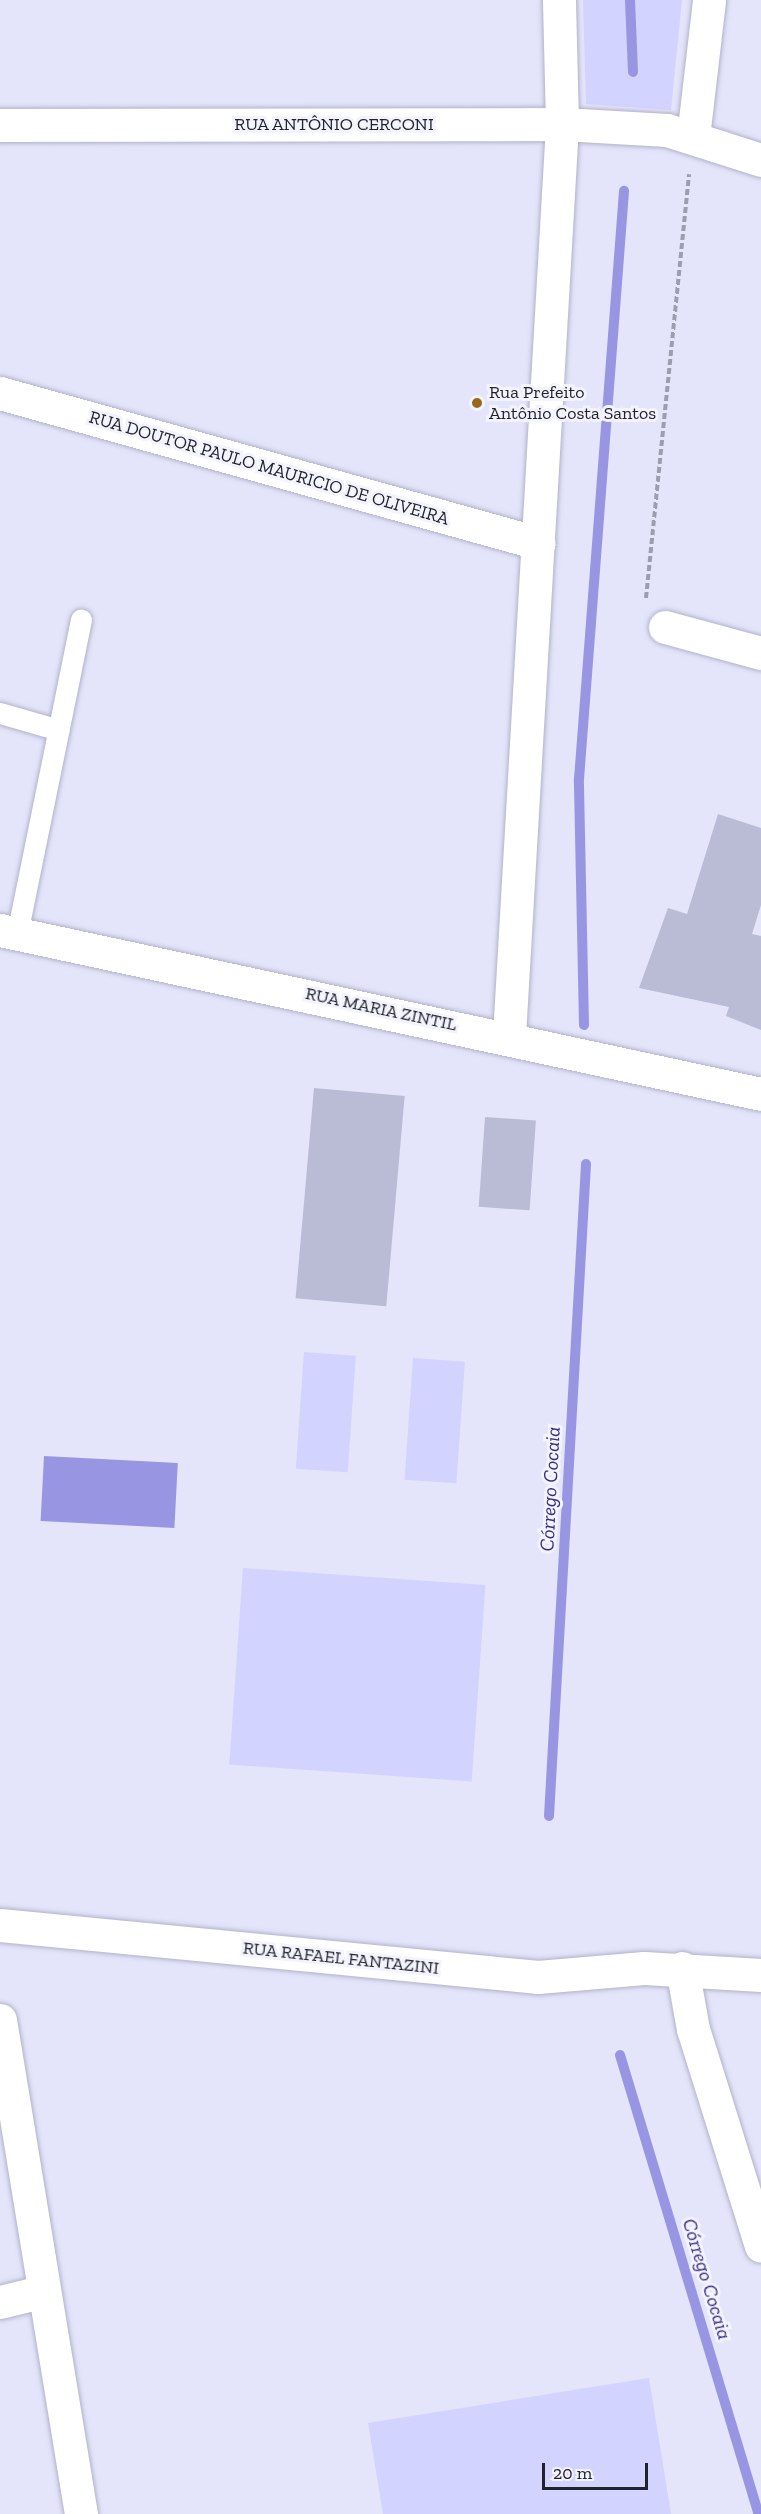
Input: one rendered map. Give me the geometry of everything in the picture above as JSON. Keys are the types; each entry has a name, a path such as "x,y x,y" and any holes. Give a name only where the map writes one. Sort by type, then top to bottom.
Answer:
{"street":[{"path":"509,1036 562,124 558,0"},
{"path":"680,134 709,0"},
{"name":"RUA ANTÔNIO CERCONI","path":"0,125 562,124 680,134 761,160"},
{"name":"RUA DOUTOR PAULO MAURICIO DE OLIVEIRA","path":"0,393 538,543"},
{"path":"665,627 761,653"},
{"name":"RUA MARIA ZINTIL","path":"9,932 509,1036 761,1094"},
{"name":"RUA RAFAEL FANTAZINI","path":"0,1925 538,1977 645,1968 682,1968 761,1976"},
{"path":"682,1968 693,2028 758,2231"},
{"path":"0,2020 41,2292 81,2514"},
{"path":"0,2302 41,2292"}],"lane":[{"path":"9,932 59,730 81,619"},
{"path":"0,713 59,730"}],"path":[{"path":"665,627 654,620 643,584 680,134"}],"shaded area":[{"path":"583,0 682,0 671,110 586,104"},
{"path":"304,1352 356,1356 348,1472 296,1469"},
{"path":"413,1358 465,1362 456,1483 404,1480"},
{"path":"44,1456 178,1463 174,1528 41,1521"},
{"path":"243,1568 485,1585 472,1781 229,1765"},
{"path":"649,2378 671,2514 383,2514 368,2423"}],"building":[{"path":"718,814 761,828 761,905 752,934 761,936 761,1030 726,1016 729,1007 639,988 668,908 687,914"},
{"path":"314,1088 405,1096 386,1306 296,1298"},
{"path":"485,1117 536,1121 530,1210 479,1207"}],"waterway":[{"path":"630,0 633,72"},
{"path":"584,1025 579,779 624,191"},
{"name":"Córrego Cocaia","path":"549,1816 586,1164"},
{"name":"Córrego Cocaia","path":"620,2055 759,2514"}],"place":[{"name":"Rua Prefeito Antônio Costa Santos","path":"477,403"}]}
